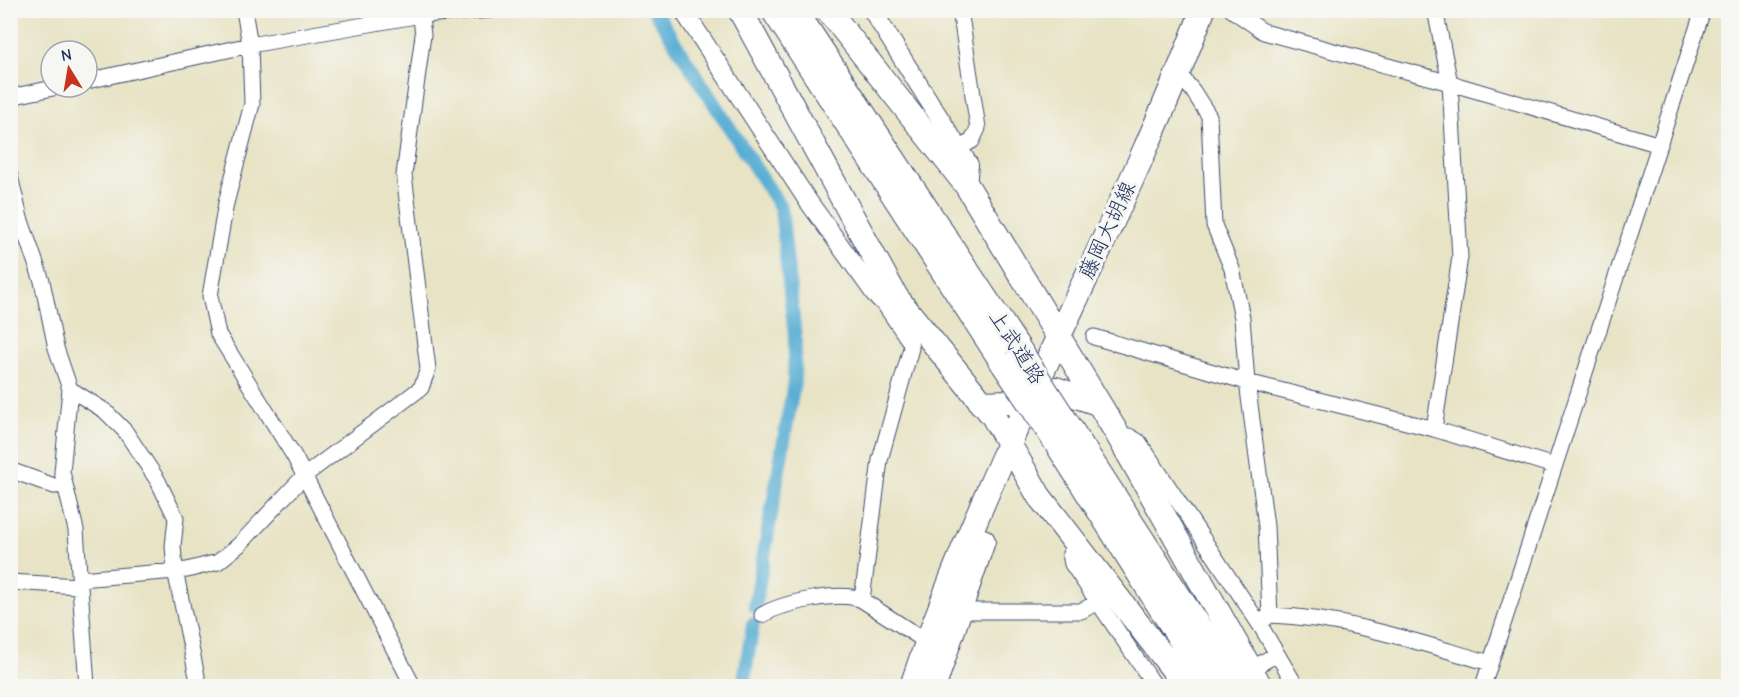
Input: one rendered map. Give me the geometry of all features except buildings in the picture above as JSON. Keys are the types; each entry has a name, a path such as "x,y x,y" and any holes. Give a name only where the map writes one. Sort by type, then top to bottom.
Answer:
{"main road":[{"path":"740,10 889,299 993,417 1039,496 1186,687"},
{"name":"上武道路","path":"773,10 1237,687"},
{"name":"上武道路","path":"795,10 1010,356"},
{"path":"828,10 967,186 1118,435 1259,676"},
{"name":"藤岡大胡線","path":"912,687 927,642 989,484 1009,448 1057,336 1179,74 1203,10"},
{"path":"981,403 1010,402 1034,390 1063,390 1097,403"},
{"name":"上武道路","path":"1061,432 1210,687"},
{"name":"藤岡大胡線","path":"934,687 999,498 1009,448"}],"street":[{"path":"244,10 250,45 252,104 226,203 210,296 218,334 304,476 413,687"},
{"path":"99,78 250,45 421,13 492,10"},
{"path":"683,10 808,201 889,299 910,342 911,348 880,460 862,600"},
{"path":"872,10 969,165 967,186"},
{"path":"959,148 972,141 978,128 960,10"},
{"path":"1232,10 1264,32 1450,83 1660,145"},
{"path":"1434,429 1460,257 1450,83 1435,10"},
{"path":"1483,687 1703,10"},
{"path":"10,582 79,583 188,570 218,562 239,545 304,476 421,388 428,369 404,176 423,35 421,13"},
{"path":"1179,74 1209,116 1214,225 1232,269 1242,318 1246,382 1266,526 1265,620"},
{"path":"10,97 39,91"},
{"path":"10,176 20,218 42,281 56,348 70,389 63,446 64,485 74,513 87,687"},
{"path":"1094,337 1246,382 1434,429 1554,466"},
{"path":"70,389 105,411 118,424 158,481 176,518 173,546 175,570 199,687"},
{"path":"1118,435 1130,436 1139,442 1265,620 1277,654 1296,687"},
{"path":"10,470 54,486 64,485"},
{"path":"1078,544 1070,554 1072,564 1155,687"},
{"path":"762,615 774,609 833,596 862,600 927,642"},
{"path":"960,609 1081,611 1098,602"},
{"path":"1265,620 1311,616 1354,624 1490,663"},
{"path":"1259,676 1277,654"}],"waterway":[{"path":"654,10 781,208 795,337 794,383 755,606"},
{"path":"743,686 753,624"}]}
